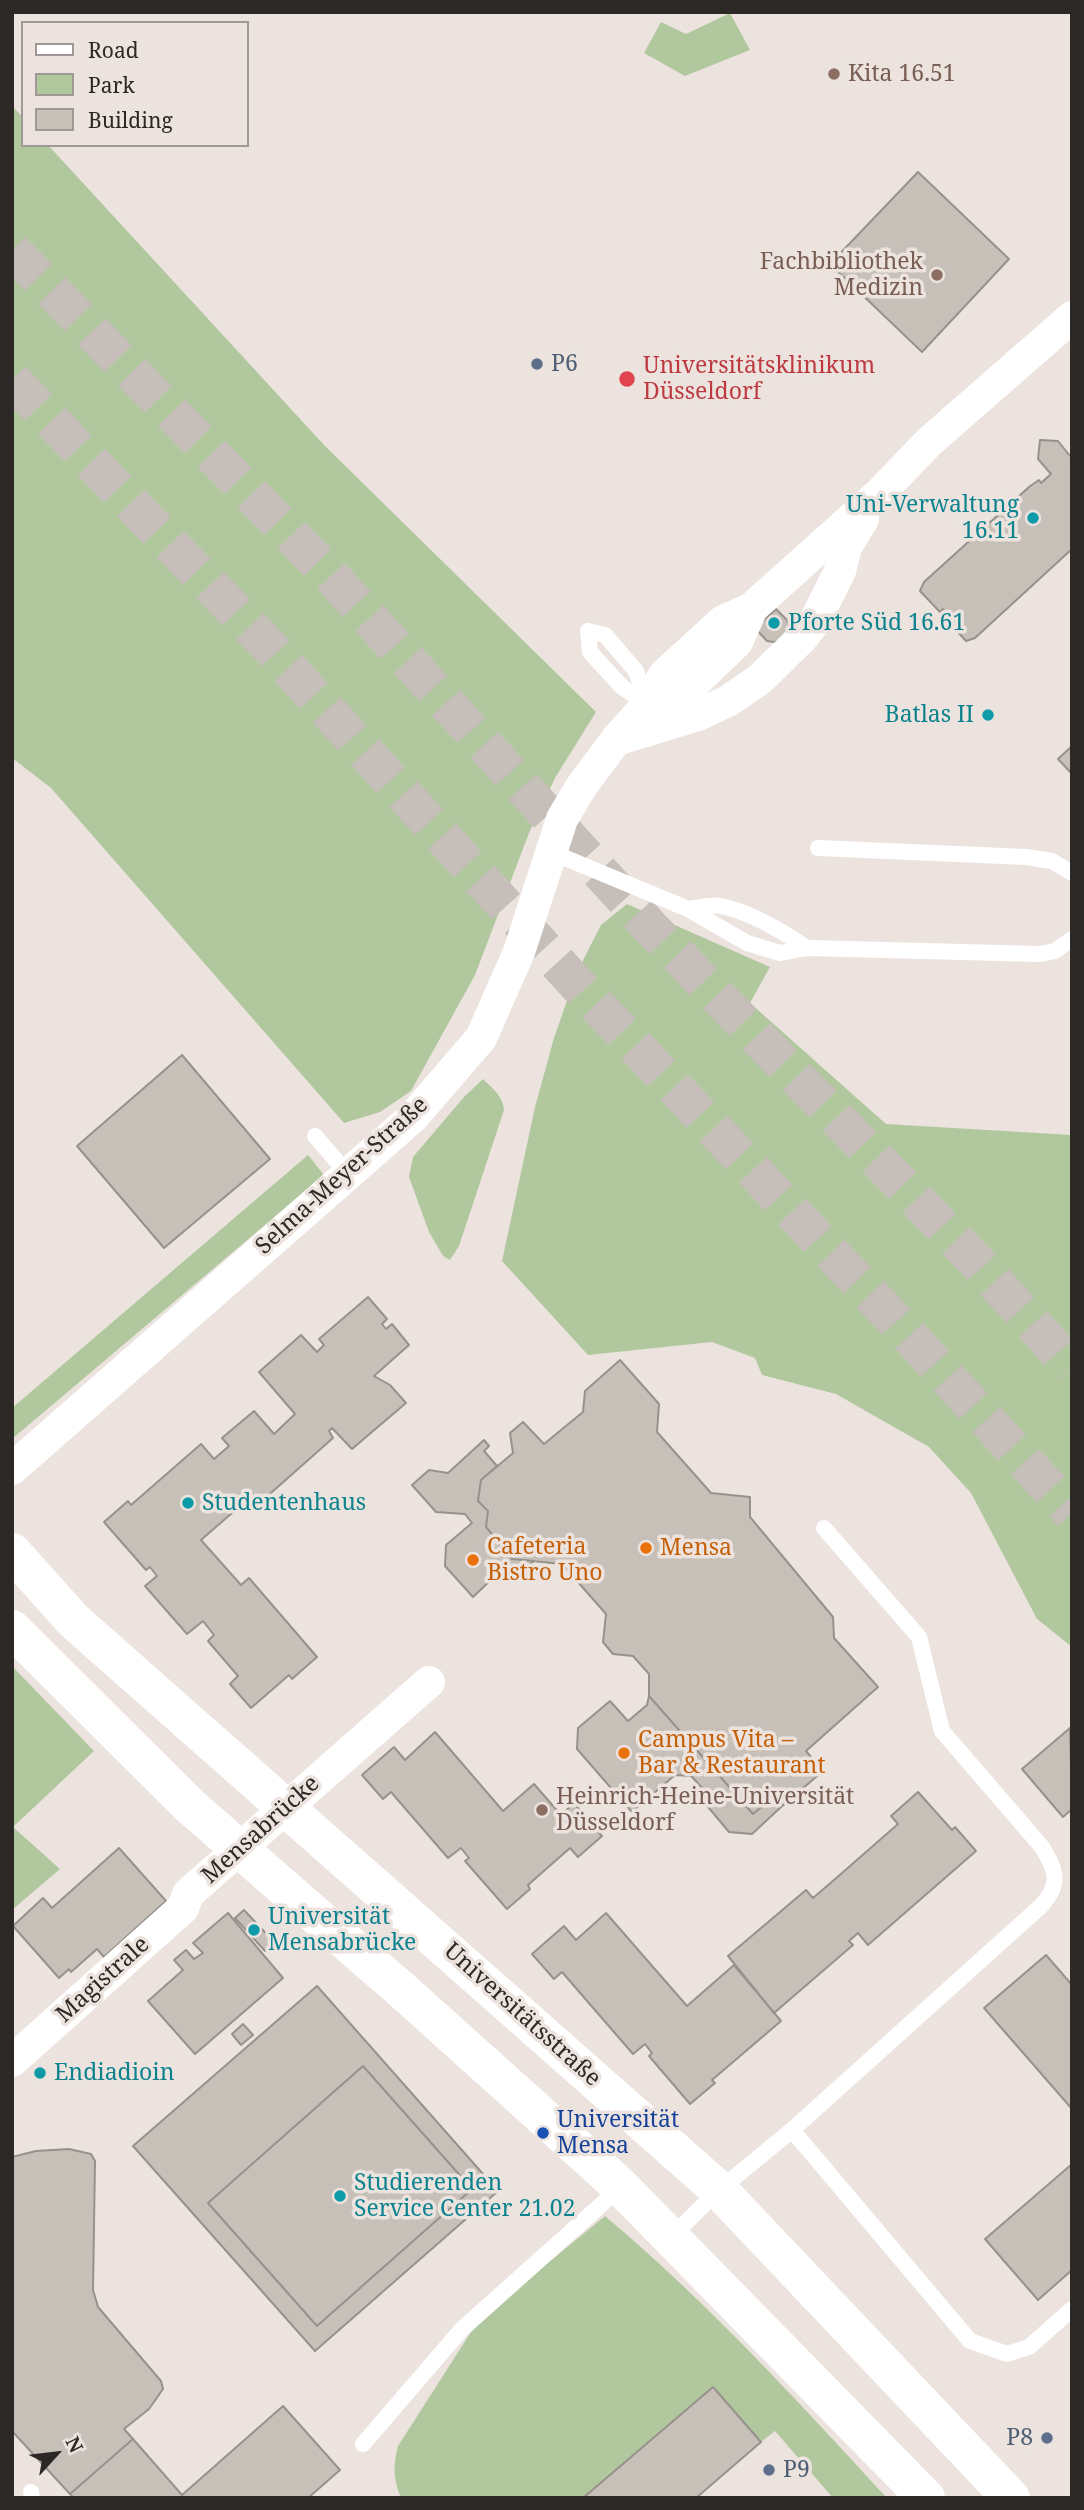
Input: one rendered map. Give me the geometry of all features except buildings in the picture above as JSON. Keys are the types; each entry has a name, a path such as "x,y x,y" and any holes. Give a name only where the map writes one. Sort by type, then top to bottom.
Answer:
{"street":[{"name":"Selma-Meyer-Straße","path":"12,1469 413,1117 481,1038 519,952 562,819 581,787 616,740 648,704 664,676 723,621 752,608 878,495 929,442 1072,317"},
{"name":"Selma-Meyer-Straße","path":"616,740 698,715 727,701 760,679 814,623 840,571 846,547 878,495"},
{"name":"Universitätsstraße","path":"12,1552 74,1621 719,2190 1012,2498"},
{"path":"12,1629 190,1806 404,1992 621,2187 926,2498"},
{"name":"Mensabrücke","path":"188,1894 429,1682"},
{"name":"Magistrale","path":"12,2061 183,1908 188,1894"}],"lane":[{"path":"588,631 605,635 636,671 648,704 622,687 590,652 588,631"},
{"path":"818,848 1026,857 1052,861 1072,873"},
{"path":"551,852 688,909 747,943 780,953 807,948 1040,954 1055,951 1072,939"},
{"path":"688,909 719,905 784,933 807,948"},
{"path":"315,1136 348,1174"},
{"path":"671,2237 719,2190 792,2130 1053,1893 1055,1877 1051,1861 1042,1847 942,1731 919,1637 824,1528"},
{"path":"792,2130 970,2341 1007,2354 1029,2347 1072,2309"},
{"path":"363,2444 462,2329 621,2187"}],"green space":[{"path":"730,13 750,50 685,76 644,53 661,22 686,34"},
{"path":"12,106 21,115 21,147 50,147 325,446 596,712 555,778 529,833 475,975 411,1091 380,1112 344,1123 51,788 12,758"},
{"path":"627,904 770,967 750,1003 886,1124 1072,1135 1072,1647 1037,1619 971,1493 929,1447 836,1394 762,1375 755,1358 712,1342 588,1355 502,1261 535,1107 554,1038 577,972 601,925"},
{"path":"483,1079 500,1097 504,1110 459,1246 450,1260 443,1256 429,1232 409,1177 413,1157 464,1097"},
{"path":"308,1155 324,1175 12,1439 12,1408"},
{"path":"12,1666 94,1751 13,1827 60,1869 12,1910"},
{"path":"605,2216 715,2317 887,2498 833,2498 775,2431 761,2442 713,2387 583,2498 401,2498 395,2472 398,2446 471,2332 499,2303"}],"tunnel":[{"path":"12,250 331,576 650,927 972,1257 1072,1367"},
{"path":"12,380 262,639 584,992 890,1315 1072,1513"}],"place":[{"name":"Kita 16.51","path":"834,74"},
{"name":"Fachbibliothek Medizin","path":"937,275"},
{"name":"P6","path":"537,364"},
{"name":"Universitätsklinikum Düsseldorf","path":"627,379"},
{"name":"Uni-Verwaltung 16.11","path":"1033,518"},
{"name":"Pforte Süd 16.61","path":"774,623"},
{"name":"Batlas II","path":"988,715"},
{"name":"Studentenhaus","path":"188,1503"},
{"name":"Mensa","path":"646,1548"},
{"name":"Cafeteria Bistro Uno","path":"473,1560"},
{"name":"Campus Vita – Bar & Restaurant","path":"624,1753"},
{"name":"Heinrich-Heine-Universität Düsseldorf","path":"542,1810"},
{"name":"Universität Mensabrücke","path":"254,1930"},
{"name":"Endiadioin","path":"40,2073"},
{"name":"Universität Mensa","path":"543,2133"},
{"name":"Studierenden Service Center 21.02","path":"340,2196"},
{"name":"P8","path":"1047,2438"},
{"name":"P9","path":"769,2470"}]}
